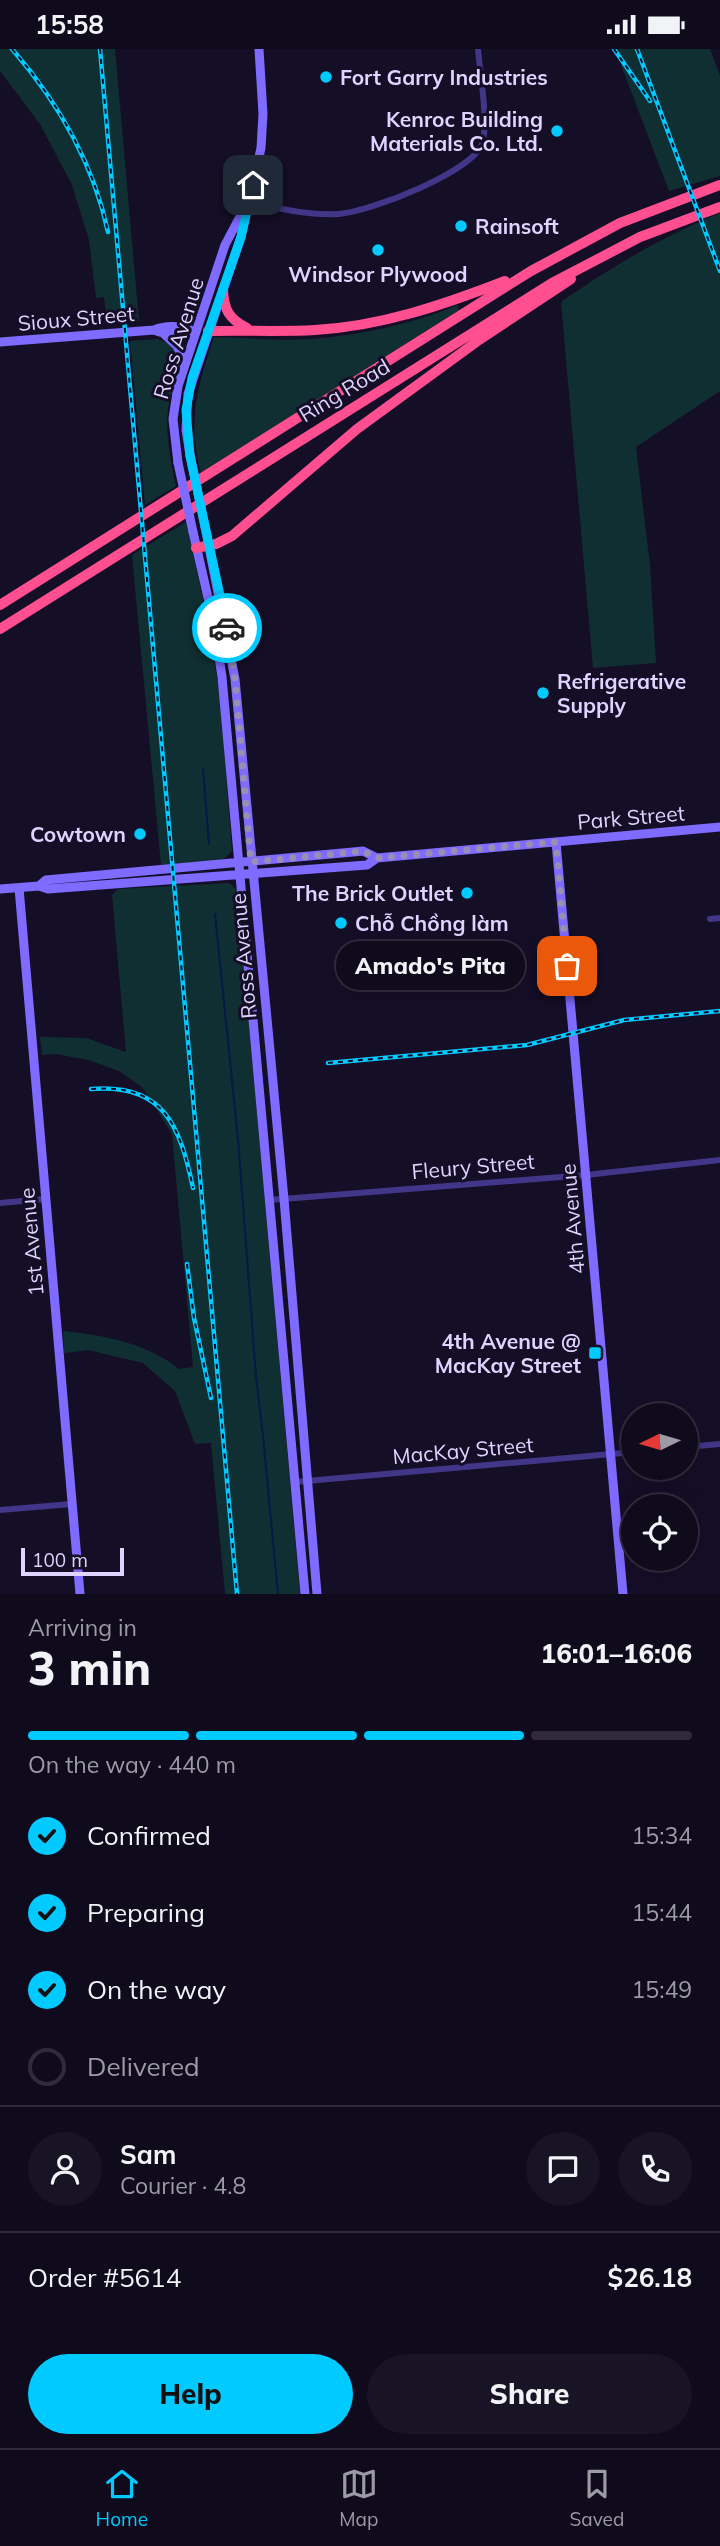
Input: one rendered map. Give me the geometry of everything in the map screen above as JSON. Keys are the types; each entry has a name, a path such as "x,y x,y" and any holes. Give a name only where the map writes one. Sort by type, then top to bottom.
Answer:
{"highway":[{"name":"Ring Road","path":"0,605 531,271 621,223 720,185"},
{"name":"Ring Road","path":"0,629 552,283 660,228 720,207"},
{"path":"197,548 232,535 347,437 417,384 611,252"},
{"path":"208,331 315,330 396,319 453,302 531,271"},
{"path":"223,290 223,303 229,316 250,329"}],"main road":[{"name":"Ross Avenue","path":"259,49 263,130 257,169 241,237 188,394 186,430 235,679 284,1199 317,1594"},
{"name":"Ross Avenue","path":"248,202 230,233 195,331 184,363 174,403 173,419 178,463 214,624 222,677 305,1594"},
{"name":"Sioux Street","path":"0,342 154,330 163,327 185,327 195,331"},
{"name":"Sioux Street","path":"154,330 164,334 185,335 195,331 208,331"},
{"path":"164,334 177,346 184,363"},
{"name":"Park Street","path":"40,886 46,880 363,851 377,858 720,827"},
{"name":"4th Avenue","path":"556,842 623,1594"},
{"name":"Park Street","path":"0,889 40,886 48,889 253,875 368,865 377,858"},
{"name":"1st Avenue","path":"19,888 80,1594"}],"street":[{"path":"248,202 289,211 320,214 361,211 411,192 470,161 479,152 483,141 478,49"},
{"path":"710,919 720,918"},
{"name":"Fleury Street","path":"270,1200 586,1175 720,1160"},
{"path":"0,1203 45,1199"},
{"path":"698,1446 720,1444"},
{"name":"MacKay Street","path":"295,1482 621,1453"},
{"path":"0,1510 72,1504"}],"green space":[{"path":"0,49 115,49 139,321 107,324 104,297 96,298 89,240 72,185 40,124 0,71"},
{"path":"615,49 710,49 720,76 720,176 669,191"},
{"path":"720,213 720,391 636,447 650,565 656,663 593,668 561,302 638,253"},
{"path":"457,305 459,310 201,473 194,420 199,388 214,337 287,340 366,332 405,323"},
{"path":"157,339 172,346 178,352 180,360 167,419 176,486 145,505 130,341"},
{"path":"186,522 208,622 220,697 232,851 223,860 161,865 132,555"},
{"path":"229,883 237,890 300,1594 225,1594 211,1443 195,1444 175,1391 143,1363 88,1350 64,1353 63,1331 124,1342 153,1353 179,1369 193,1367 172,1134 143,1088 119,1071 88,1060 56,1054 42,1055 40,1037 86,1038 126,1052 112,895 118,889"}],"waterway":[{"path":"203,768 209,844"},
{"path":"215,914 238,1139 256,1376 278,1594"}],"railway":[{"path":"12,49 44,90 72,134 93,181 108,232"},
{"path":"100,49 237,1594"},
{"path":"614,49 650,101"},
{"path":"637,49 720,271"},
{"path":"328,1063 527,1045 624,1020 720,1011"},
{"path":"91,1089 116,1089 136,1093 152,1101 174,1128 182,1146 193,1188"},
{"path":"187,1264 194,1318 211,1398"}],"way so far":[{"path":"227,628 235,679 251,862 363,851 377,858 556,842 567,966"}],"place":[{"name":"Fort Garry Industries","path":"326,77"},
{"name":"Kenroc Building Materials Co. Ltd.","path":"557,131"},
{"name":"Rainsoft","path":"461,226"},
{"name":"Windsor Plywood","path":"378,250"},
{"name":"Refrigerative Supply","path":"543,693"},
{"name":"Cowtown","path":"140,834"},
{"name":"The Brick Outlet","path":"467,893"},
{"name":"Chỗ Chồng làm","path":"341,923"},
{"name":"Amado's Pita","path":"567,966"},
{"name":"4th Avenue @ MacKay Street","path":"595,1353"}],"route":[{"path":"227,628 190,456 186,410 192,378 241,237 253,185"}]}
